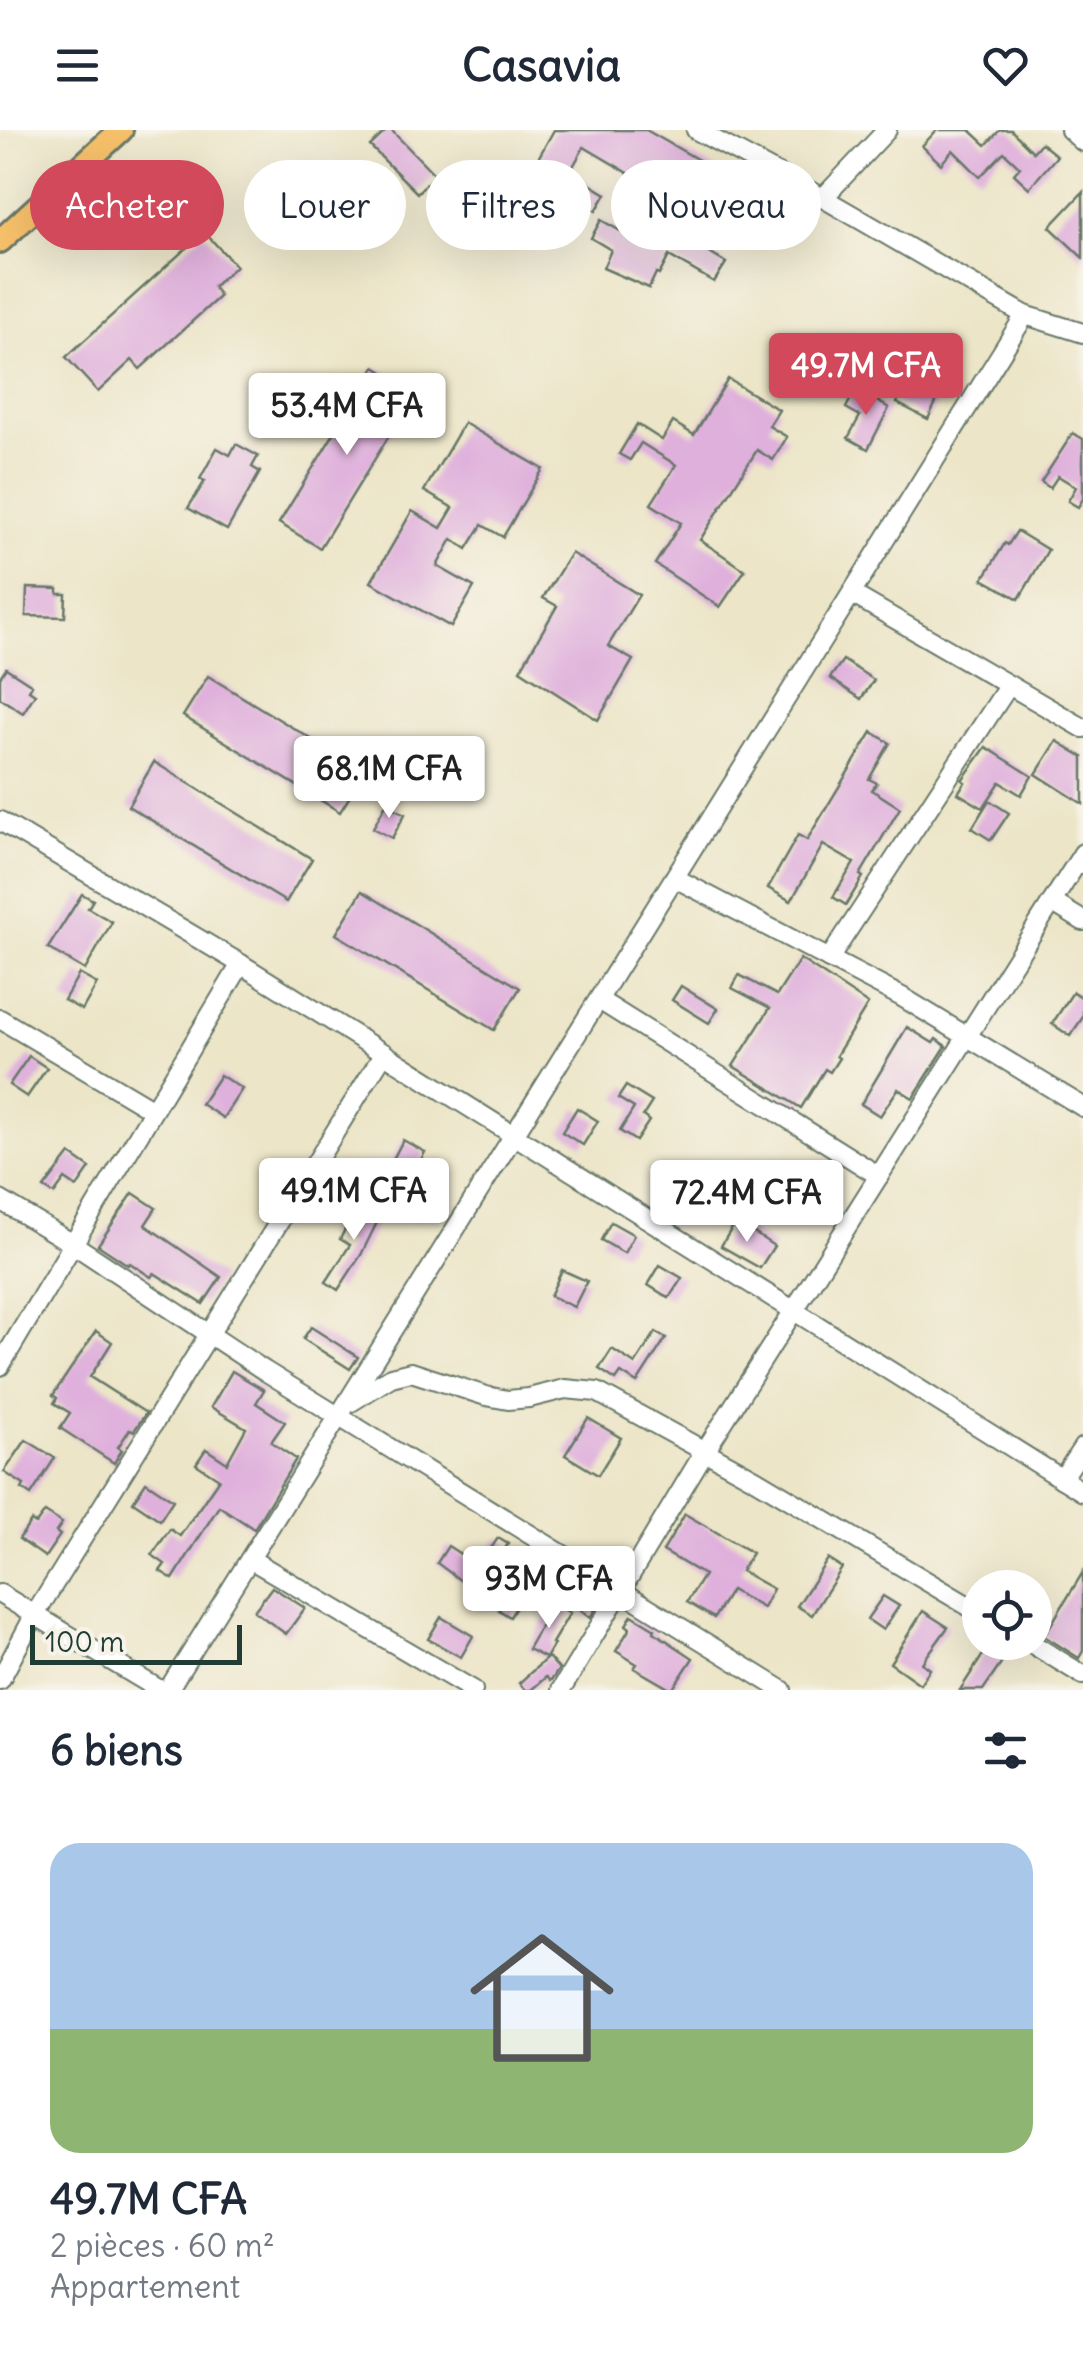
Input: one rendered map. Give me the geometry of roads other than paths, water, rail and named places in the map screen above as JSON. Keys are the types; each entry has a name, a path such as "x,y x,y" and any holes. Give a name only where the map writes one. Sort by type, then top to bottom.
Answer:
{"main road":[{"path":"0,240 120,130"}],"street":[{"path":"696,130 1026,315 1083,333"},
{"path":"823,198 887,130"},
{"path":"1070,130 1083,142"},
{"path":"168,1690 1026,315"},
{"path":"852,594 1083,728"},
{"path":"829,959 1008,684"},
{"path":"0,820 241,964 1083,1492"},
{"path":"561,1690 704,1451 1083,853"},
{"path":"675,878 902,997 1083,1107"},
{"path":"1052,902 1083,921"},
{"path":"0,1366 241,964"},
{"path":"598,1000 879,1176"},
{"path":"0,1018 153,1110"},
{"path":"0,1680 34,1616 384,1053"},
{"path":"0,1200 209,1336 343,1411 620,1591 782,1690"},
{"path":"343,1411 391,1376 411,1372 508,1400 564,1389 597,1392 757,1480 962,1602"},
{"path":"1062,1479 1083,1448"},
{"path":"250,1559 473,1690"},
{"path":"0,1594 160,1690"},
{"path":"1052,1655 1083,1674"}]}
